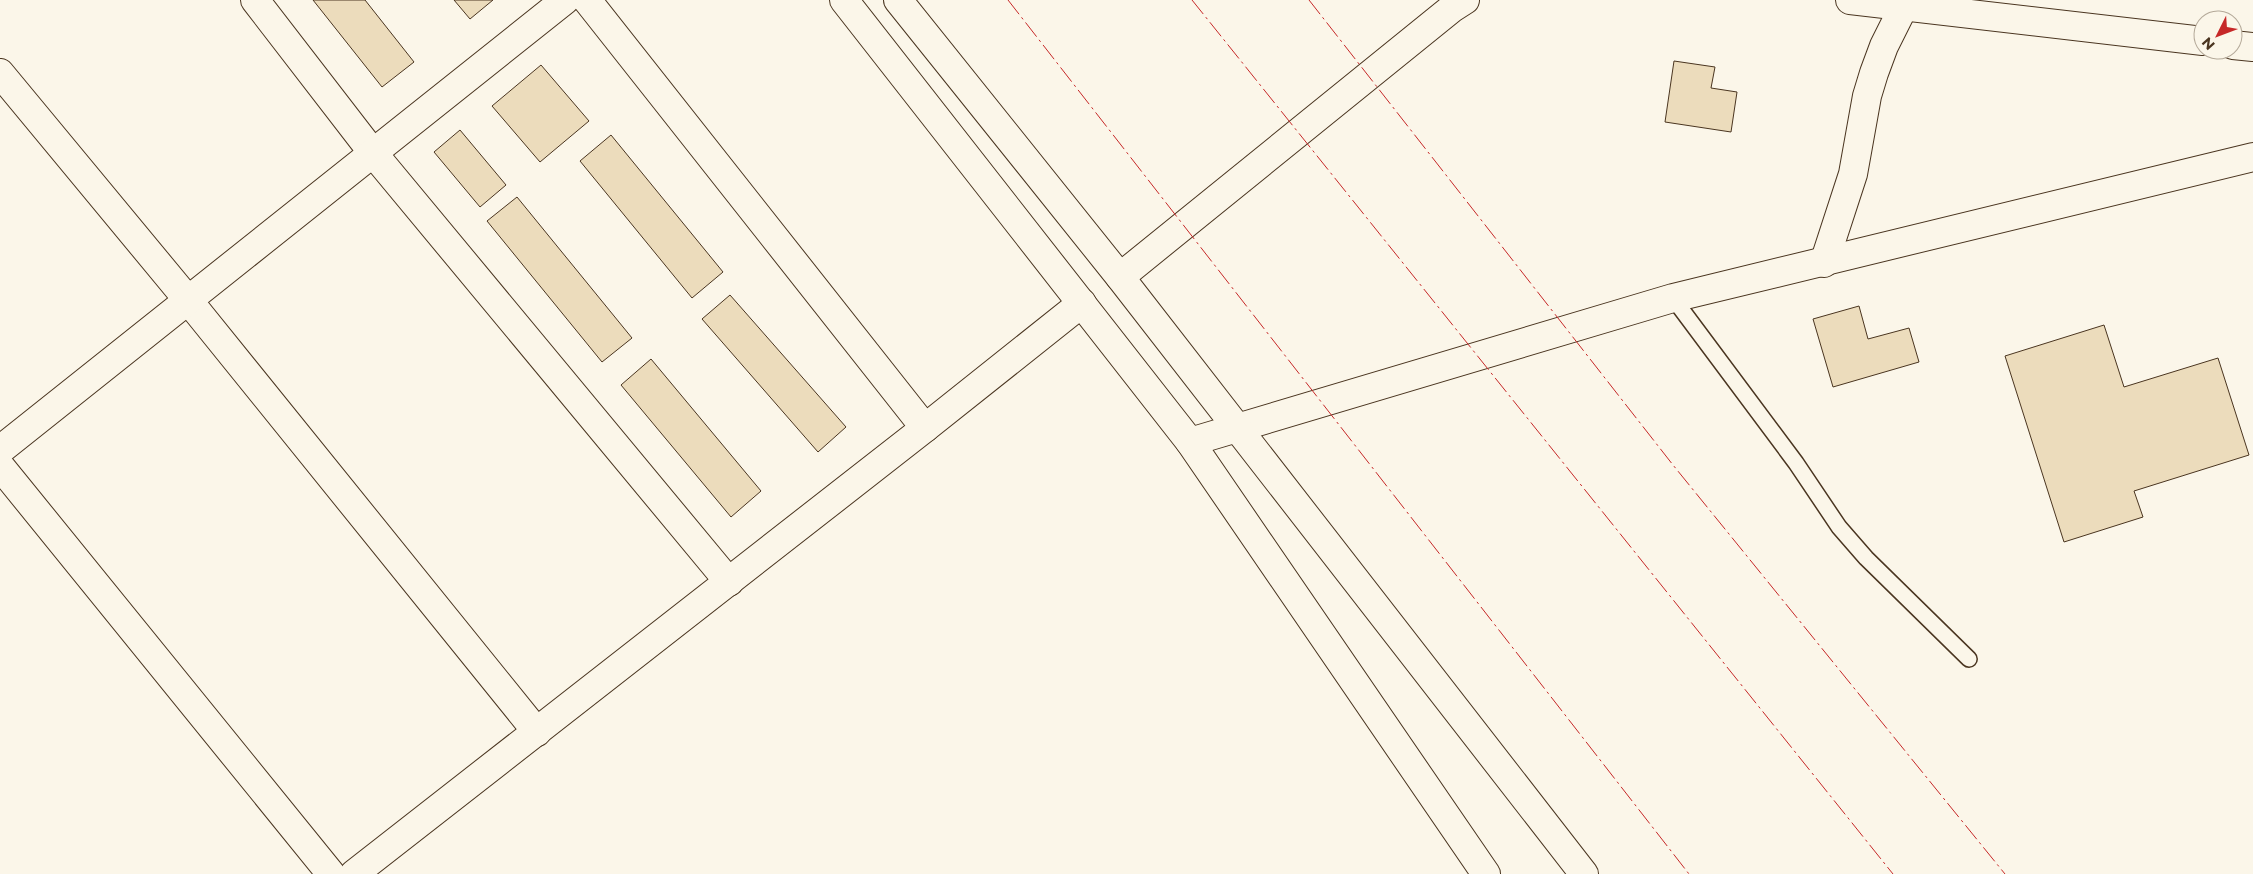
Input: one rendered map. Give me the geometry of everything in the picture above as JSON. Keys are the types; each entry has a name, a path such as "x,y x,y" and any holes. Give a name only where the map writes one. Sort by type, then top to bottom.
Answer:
{"street":[{"path":"255,0 373,153 729,582"},
{"path":"0,450 566,0"},
{"path":"587,0 925,428"},
{"path":"844,0 1190,442 1486,874"},
{"path":"898,0 1120,277 1584,874"},
{"path":"1120,277 1451,9 1465,0"},
{"path":"1850,0 1906,4 2193,40"},
{"path":"1824,263 1853,174 1867,96 1874,73 1884,46 1906,4"},
{"path":"0,73 188,300 537,732"},
{"path":"1190,442 1673,298 1824,263 2253,157"},
{"path":"354,874 729,582 1082,303"},
{"path":"0,466 331,874"}],"lane":[{"path":"1673,298 1796,463 1839,527 1866,558 1969,659"}],"building":[{"path":"313,0 365,0 414,62 382,87"},
{"path":"454,0 493,0 470,19"},
{"path":"1674,61 1715,67 1711,88 1737,92 1731,132 1665,122"},
{"path":"541,65 589,121 540,162 492,106"},
{"path":"460,130 506,185 480,207 434,152"},
{"path":"611,135 723,272 692,298 580,161"},
{"path":"517,197 632,338 602,362 487,221"},
{"path":"730,295 846,427 818,452 702,319"},
{"path":"1859,306 1868,339 1909,328 1919,362 1833,387 1813,319"},
{"path":"2104,325 2124,387 2218,358 2249,455 2134,491 2143,517 2064,542 2005,356"},
{"path":"651,359 761,491 731,517 621,385"}],"power":[{"path":"1008,0 1689,874"},
{"path":"1192,0 1893,874"},
{"path":"1309,0 1673,465 2005,874"}]}
